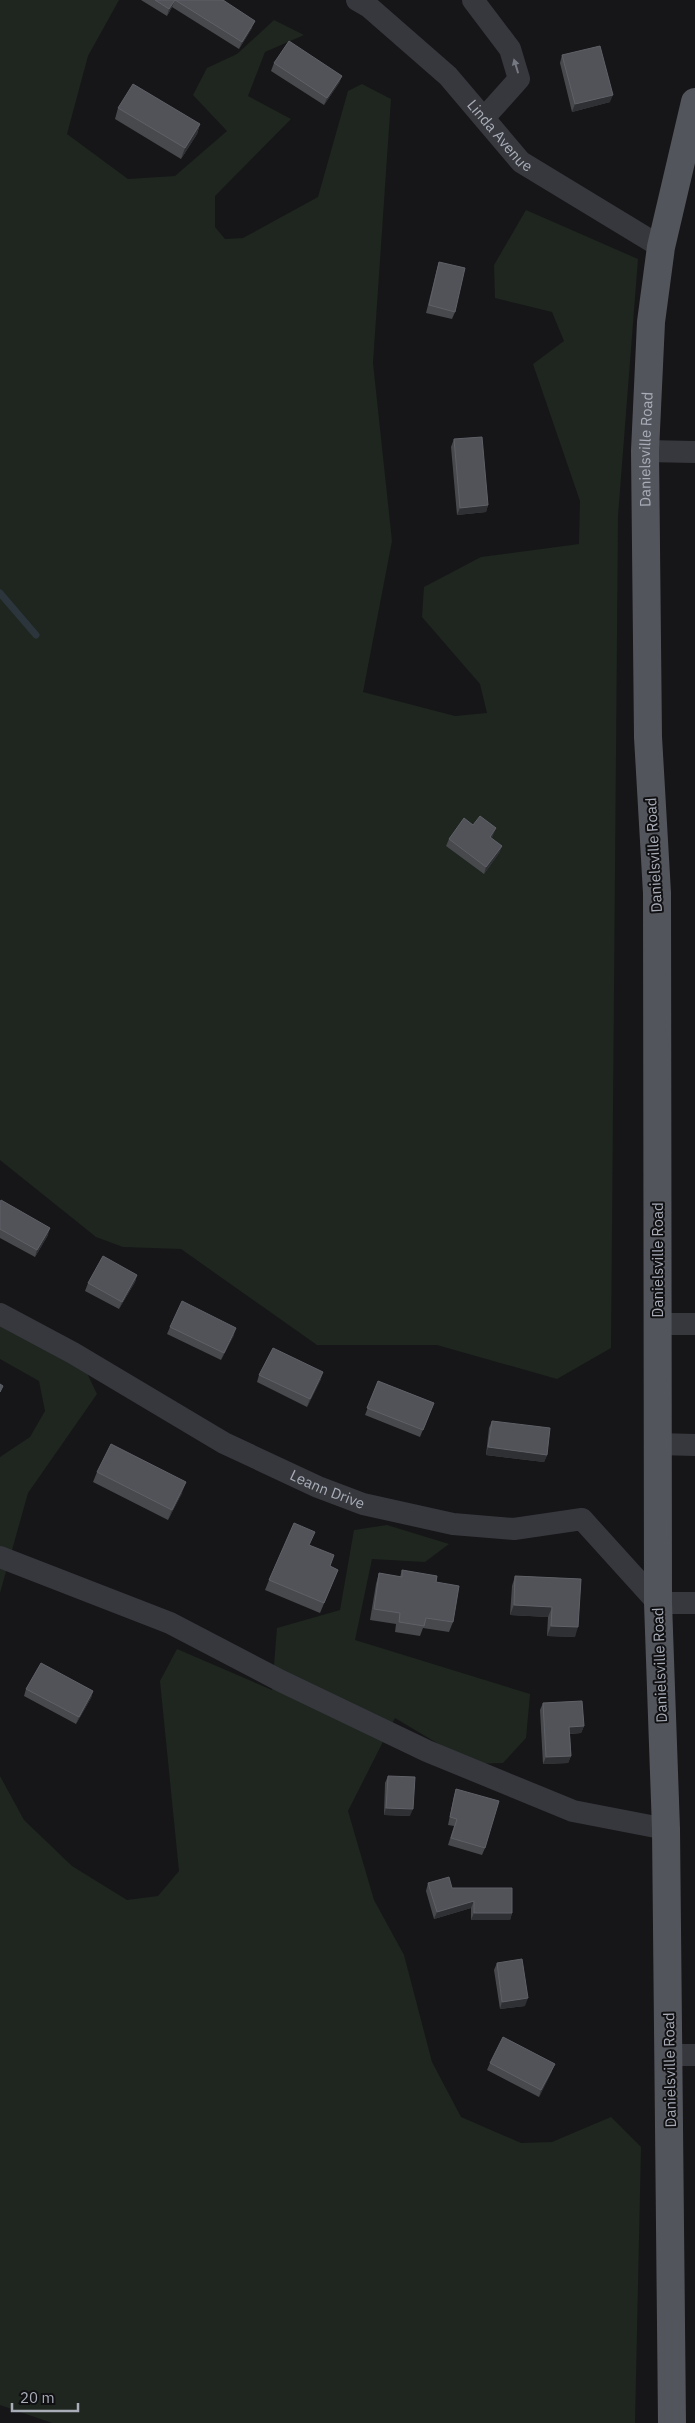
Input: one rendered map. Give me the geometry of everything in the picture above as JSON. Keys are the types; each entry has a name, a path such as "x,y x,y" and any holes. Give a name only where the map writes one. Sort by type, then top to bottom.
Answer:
{"main road":[{"name":"Danielsville Road","path":"672,2423 683,2055 666,1829 658,1602 658,893 648,737 645,451 651,322 661,246 695,102"}],"street":[{"name":"Linda Avenue","path":"357,0 369,7 448,76 521,162 661,246"},
{"path":"473,0 510,49 519,79 484,118"},
{"path":"645,451 695,452"},
{"name":"Leann Drive","path":"0,1314 73,1353 224,1443 318,1487 363,1504 453,1524 514,1529 582,1518 658,1602"},
{"path":"658,1324 695,1324"},
{"path":"658,1444 695,1445"},
{"path":"0,1557 170,1623 281,1681 426,1751 572,1811 666,1829"},
{"path":"658,1602 695,1603"}],"shaded area":[{"path":"0,0 119,0 88,56 67,134 128,179 175,176 227,131 193,95 207,68 237,54 274,20 304,35 265,52 248,96 291,119 215,196 215,227 225,239 243,238 318,197 348,91 362,84 391,99 373,363 392,541 363,692 455,716 487,713 480,684 422,617 424,587 481,557 579,544 580,501 533,364 564,341 552,312 495,298 494,265 526,210 638,259 618,516 611,1348 557,1379 437,1345 317,1345 181,1249 123,1247 96,1237 0,1160"},
{"path":"0,1319 87,1373 97,1394 28,1493 0,1593 0,1457 30,1437 45,1411 39,1381 0,1359"},
{"path":"387,1525 449,1544 425,1562 372,1559 355,1640 530,1694 526,1738 503,1763 472,1764 395,1718 348,1811 374,1900 404,1955 432,2062 461,2117 521,2143 552,2142 611,2117 641,2147 635,2423 52,2423 0,2405 0,1776 24,1820 72,1866 127,1900 158,1896 179,1871 160,1681 177,1649 272,1690 277,1628 340,1610 354,1530"}],"building":[{"path":"155,0 175,0 169,9"},
{"path":"175,0 223,0 255,21 242,42"},
{"path":"289,41 342,76 327,98 274,63"},
{"path":"600,46 613,95 575,104 562,55"},
{"path":"133,84 200,124 185,148 118,108"},
{"path":"439,262 465,268 455,312 429,305"},
{"path":"482,437 488,505 460,508 454,439"},
{"path":"480,816 496,828 490,837 502,846 486,867 449,839 464,818 473,825"},
{"path":"1,1200 50,1228 37,1250 0,1229"},
{"path":"103,1256 137,1275 122,1302 88,1283"},
{"path":"182,1301 236,1328 224,1353 170,1327"},
{"path":"273,1348 323,1372 310,1399 259,1375"},
{"path":"378,1381 434,1403 423,1430 367,1408"},
{"path":"492,1421 550,1428 547,1455 488,1447"},
{"path":"111,1444 186,1482 172,1510 97,1472"},
{"path":"294,1523 315,1532 309,1545 334,1555 330,1566 338,1570 324,1603 269,1580"},
{"path":"402,1570 437,1576 436,1582 459,1586 453,1622 426,1618 424,1626 399,1622 400,1613 374,1609 379,1573 402,1577"},
{"path":"515,1576 581,1579 578,1627 551,1626 552,1607 514,1605"},
{"path":"41,1663 93,1691 79,1717 26,1689"},
{"path":"582,1701 584,1726 569,1727 571,1756 546,1757 543,1703"},
{"path":"388,1776 415,1777 413,1809 386,1808"},
{"path":"456,1789 499,1801 485,1848 451,1838 457,1819 450,1817"},
{"path":"449,1877 452,1888 512,1888 512,1913 474,1913 474,1901 437,1912 428,1883"},
{"path":"522,1959 528,1998 502,2002 497,1963"},
{"path":"503,2037 555,2064 541,2090 490,2063"}],"waterway":[{"path":"0,593 36,635"}]}
